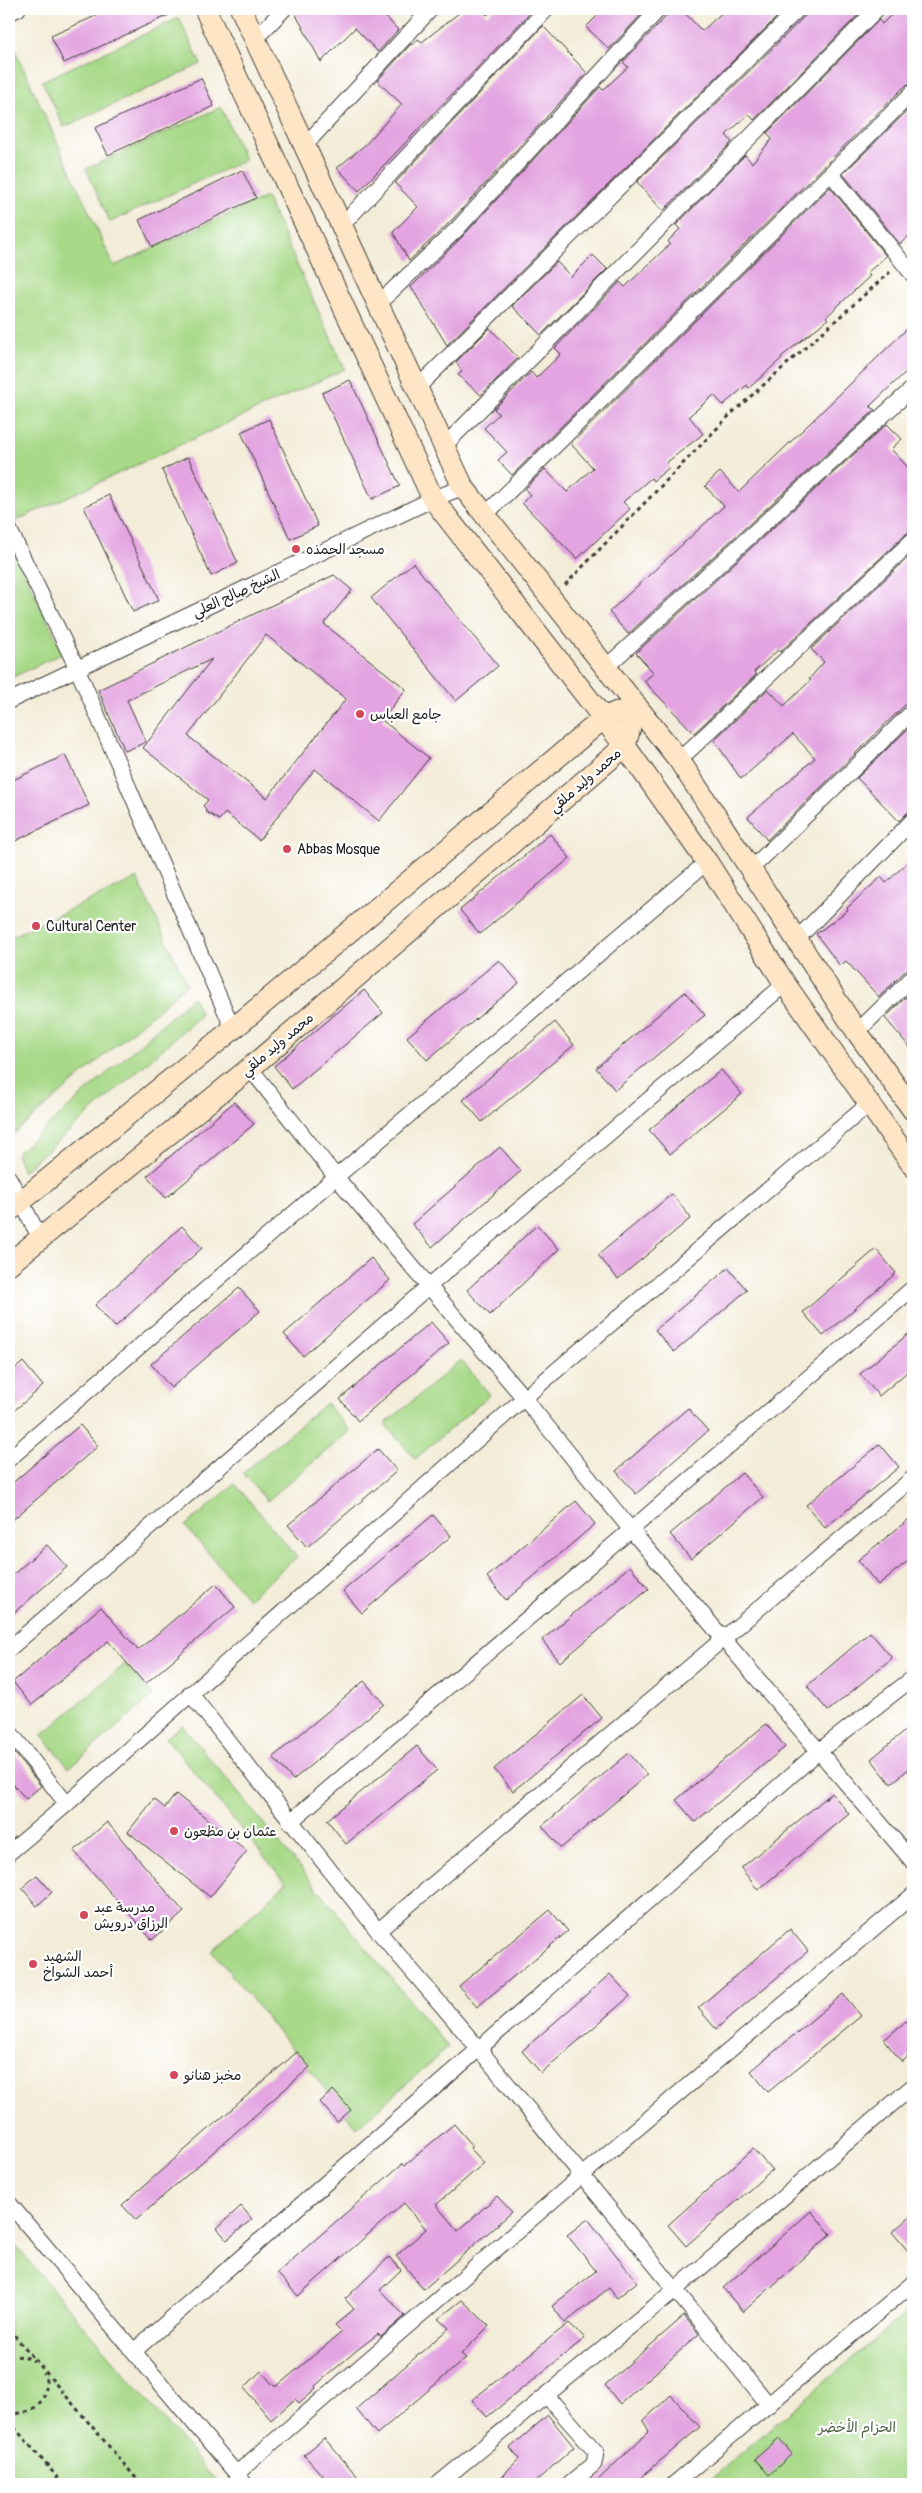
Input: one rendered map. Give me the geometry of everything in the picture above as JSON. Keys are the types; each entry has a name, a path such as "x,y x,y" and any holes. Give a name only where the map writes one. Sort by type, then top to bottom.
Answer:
{"main road":[{"path":"205,9 433,499 625,746 707,862 785,984 913,1166"},
{"path":"241,9 306,144 341,226 463,487 679,760 858,1032 912,1107"},
{"path":"15,1206 233,1029 604,718 636,705"},
{"name":"محمد وليد ملقي","path":"9,1264 250,1068 625,746 636,705"}],"street":[{"path":"9,13 18,9"},
{"path":"255,39 284,9"},
{"path":"306,144 431,9"},
{"path":"341,226 547,9"},
{"path":"378,304 457,229 658,9"},
{"path":"417,388 798,9"},
{"path":"444,446 877,9"},
{"path":"485,515 832,175 913,92"},
{"path":"832,175 913,275"},
{"path":"605,668 913,388"},
{"name":"الشيخ صالح العلي","path":"9,701 433,499 463,487"},
{"path":"9,528 77,668 233,1029"},
{"path":"679,760 913,540"},
{"path":"751,869 913,711"},
{"path":"797,939 913,820"},
{"path":"9,1459 336,1177 707,862"},
{"path":"858,1032 913,977"},
{"path":"9,1649 429,1286 785,984"},
{"path":"250,1068 336,1177 524,1398 631,1530 913,1862"},
{"path":"9,1853 67,1804 524,1398 870,1103"},
{"path":"9,1178 15,1206 40,1238"},
{"path":"290,1822 913,1288"},
{"path":"378,1931 913,1478"},
{"path":"134,2351 820,1751 913,1678"},
{"path":"190,1693 378,1931 479,2049 769,2405"},
{"path":"9,1731 67,1804"},
{"path":"9,2203 241,2479 581,2176 913,1895"},
{"path":"438,2484 676,2289 913,2086"},
{"path":"674,2484 913,2283"},
{"path":"546,2395 596,2452 594,2464 570,2484"}],"path":[{"path":"550,599 731,414 902,262"},
{"path":"9,2329 141,2484"},
{"path":"9,2357 24,2356 40,2367 47,2384 41,2402 26,2413 9,2413"},
{"path":"9,2420 63,2484"}],"green space":[{"path":"179,18 201,64 64,127 42,81"},
{"path":"9,37 114,266 266,197 345,369 13,522 9,513"},
{"path":"221,107 245,160 110,222 86,169"},
{"path":"14,551 63,653 9,679 9,553"},
{"path":"137,878 187,984 10,1137 9,938"},
{"path":"193,997 201,1015 23,1172 16,1154"},
{"path":"461,1360 490,1395 415,1459 385,1424"},
{"path":"326,1403 350,1431 267,1501 243,1473"},
{"path":"235,1484 297,1557 248,1599 185,1526"},
{"path":"125,1664 153,1696 69,1768 42,1735"},
{"path":"182,1725 448,2047 357,2128 212,1951 286,1883 166,1738"},
{"path":"9,2238 218,2484 9,2484"},
{"name":"الحزام الأخضر","path":"913,2307 913,2484 705,2484"}],"building":[{"path":"111,9 182,9 64,63 51,36"},
{"path":"293,9 395,9 386,17 398,30 378,52 355,28 321,62"},
{"path":"464,9 480,9 487,15 494,9 526,9 530,13 359,191 337,168 365,145 402,104 377,81 411,44 413,45 418,39 422,42"},
{"path":"604,9 636,9 642,14 609,49 586,27"},
{"path":"673,9 681,9 702,31 726,9 785,9 447,345 411,287 464,235 600,87 603,90 628,67 623,62"},
{"path":"807,9 864,9 754,120 749,114 726,135 732,142 663,211 637,182 805,16"},
{"path":"897,9 913,9 913,83 906,85 512,475 498,460 507,452 484,428 499,414 494,409 531,372 536,378 561,354 555,348 620,282 625,287 670,244 668,241 680,229 676,225 745,155 752,163 772,139 767,133 879,20 882,24"},
{"path":"543,26 587,73 450,222 409,261 393,232 418,207 395,183"},
{"path":"201,78 214,106 108,155 95,128"},
{"path":"913,105 913,232 900,244 843,174"},
{"path":"242,170 256,198 152,247 139,220"},
{"path":"830,187 886,256 867,273 870,276 826,317 828,319 781,357 749,388 747,385 723,405 714,395 689,416 703,434 666,463 670,467 653,481 651,478 623,502 630,509 577,559 522,503 530,495 525,489 545,469 567,492 593,468 571,444"},
{"path":"593,255 607,269 541,335 512,306 557,262 571,277"},
{"path":"913,323 913,365 870,406 875,410 628,634 609,612 724,506 705,486 720,472 739,492"},
{"path":"490,328 518,358 481,395 458,375 462,372 456,362"},
{"path":"350,380 400,486 372,499 322,393"},
{"path":"269,419 318,526 290,539 241,432"},
{"path":"887,424 902,439 891,449 913,473 913,531 907,533 780,652 778,650 754,672 756,675 694,733 644,681 654,673 636,653"},
{"path":"188,457 238,563 211,576 162,470"},
{"path":"109,495 159,600 133,612 84,507"},
{"path":"913,553 913,702 906,704 767,840 748,817 815,758 793,734 741,779 714,740 768,689 784,706 811,680 809,679 824,662 811,649"},
{"path":"413,563 498,666 456,701 371,598"},
{"name":"جامع العباس","path":"334,575 352,590 324,624 406,689 382,720 429,758 379,821 315,769 259,840 225,813 219,820 205,811 206,809 203,806 208,800 143,748 212,659 127,700 146,742 125,751 98,690","holes":["266,635 346,699 267,798 188,736"]},
{"path":"913,724 913,811 907,813 899,821 857,778"},
{"path":"65,755 89,805 9,844 9,782"},
{"path":"550,834 570,858 480,934 460,910"},
{"path":"913,857 913,967 906,970 879,997 846,961 840,966 816,934 848,910 847,908 881,877 886,883"},
{"path":"499,960 519,983 427,1060 407,1037"},
{"path":"364,990 383,1013 292,1089 274,1066"},
{"path":"685,992 705,1015 615,1090 596,1068"},
{"path":"910,993 913,997 913,1051 885,1018"},
{"path":"555,1022 574,1045 482,1122 463,1100"},
{"path":"721,1070 742,1094 670,1154 649,1130"},
{"path":"234,1102 254,1124 166,1198 147,1176"},
{"path":"500,1147 521,1171 432,1247 412,1224"},
{"path":"672,1194 691,1218 618,1279 598,1255"},
{"path":"537,1225 559,1249 490,1315 467,1290"},
{"path":"182,1226 202,1248 115,1327 95,1305"},
{"path":"876,1249 896,1273 823,1336 803,1312"},
{"path":"371,1258 390,1280 303,1356 284,1334"},
{"path":"728,1268 747,1290 674,1352 655,1330"},
{"path":"239,1288 260,1311 171,1388 151,1364"},
{"path":"431,1322 449,1343 358,1421 340,1399"},
{"path":"913,1330 913,1367 879,1396 860,1374"},
{"path":"23,1362 43,1386 9,1415 9,1374"},
{"path":"688,1408 708,1431 636,1494 616,1471"},
{"path":"80,1425 98,1446 9,1523 9,1486"},
{"path":"880,1444 899,1467 825,1528 806,1505"},
{"path":"378,1449 397,1471 307,1547 288,1525"},
{"path":"742,1473 763,1497 691,1559 670,1534"},
{"path":"576,1501 595,1524 506,1600 487,1577"},
{"path":"433,1515 451,1536 362,1613 343,1591"},
{"path":"913,1516 913,1557 878,1585 858,1560"},
{"path":"47,1545 67,1567 9,1617 9,1578"},
{"path":"630,1566 649,1589 560,1662 542,1640"},
{"path":"216,1584 235,1607 145,1684 108,1641 32,1705 13,1682 101,1607 138,1650"},
{"path":"870,1632 892,1658 828,1711 807,1686"},
{"path":"364,1681 384,1704 293,1780 273,1757"},
{"path":"583,1695 602,1718 513,1791 494,1769"},
{"path":"766,1724 785,1747 695,1822 676,1800"},
{"path":"913,1724 913,1765 891,1784 871,1759"},
{"path":"9,1746 41,1786 26,1799 9,1779"},
{"path":"417,1746 437,1770 346,1844 327,1820"},
{"path":"629,1753 647,1775 561,1848 542,1826"},
{"path":"832,1793 849,1814 758,1890 741,1868"},
{"path":"176,1794 247,1851 210,1897 128,1832 154,1799 165,1808"},
{"path":"107,1822 184,1912 152,1940 74,1851"},
{"path":"37,1875 52,1892 37,1906 22,1888"},
{"path":"550,1910 568,1931 477,2007 459,1986"},
{"path":"790,1929 808,1951 716,2029 698,2008"},
{"path":"610,1974 630,1996 541,2073 522,2051"},
{"path":"843,1994 861,2016 768,2092 751,2071"},
{"path":"913,2015 913,2052 902,2062 884,2040"},
{"path":"297,2052 310,2067 136,2220 122,2205"},
{"path":"333,2090 351,2110 337,2122 320,2102"},
{"path":"454,2124 473,2146 470,2148 484,2163 436,2205 458,2231 497,2196 512,2212 424,2289 396,2256 426,2229 404,2203 298,2296 277,2273 403,2163 405,2165"},
{"path":"753,2149 772,2170 686,2246 668,2225"},
{"path":"241,2206 252,2219 227,2240 217,2228"},
{"path":"811,2211 831,2234 743,2312 723,2288"},
{"path":"913,2214 913,2257 892,2232"},
{"path":"588,2219 637,2282 617,2298 609,2288 565,2323 552,2306 596,2271 567,2235"},
{"path":"389,2257 401,2270 380,2290 405,2316 381,2337 378,2334 357,2350 315,2386 316,2388 299,2403 295,2399 271,2420 244,2388 261,2371 274,2386 277,2386 342,2332 335,2325 354,2309 345,2299"},
{"path":"462,2300 489,2326 461,2354 466,2358 377,2434 356,2409 449,2328 438,2319"},
{"path":"684,2316 699,2334 620,2404 605,2385"},
{"path":"569,2323 585,2338 487,2417 472,2400"},
{"path":"671,2395 700,2427 633,2484 594,2484 649,2431 643,2421"},
{"path":"548,2415 574,2447 533,2484 494,2484 519,2459 510,2448"},
{"path":"324,2438 364,2484 330,2484 304,2455"},
{"path":"779,2438 792,2454 769,2475 755,2459"}],"place":[{"name":"مسجد الحمذه","path":"296,549"},
{"name":"جامع العباس","path":"360,714"},
{"name":"Abbas Mosque","path":"287,849"},
{"name":"Cultural Center","path":"36,926"},
{"name":"عثمان بن مظعون","path":"174,1831"},
{"name":"مدرسة عبد الرزاق درويش","path":"84,1915"},
{"name":"الشهيد أحمد الشواخ","path":"33,1964"},
{"name":"مخبز هنانو","path":"174,2075"}]}
